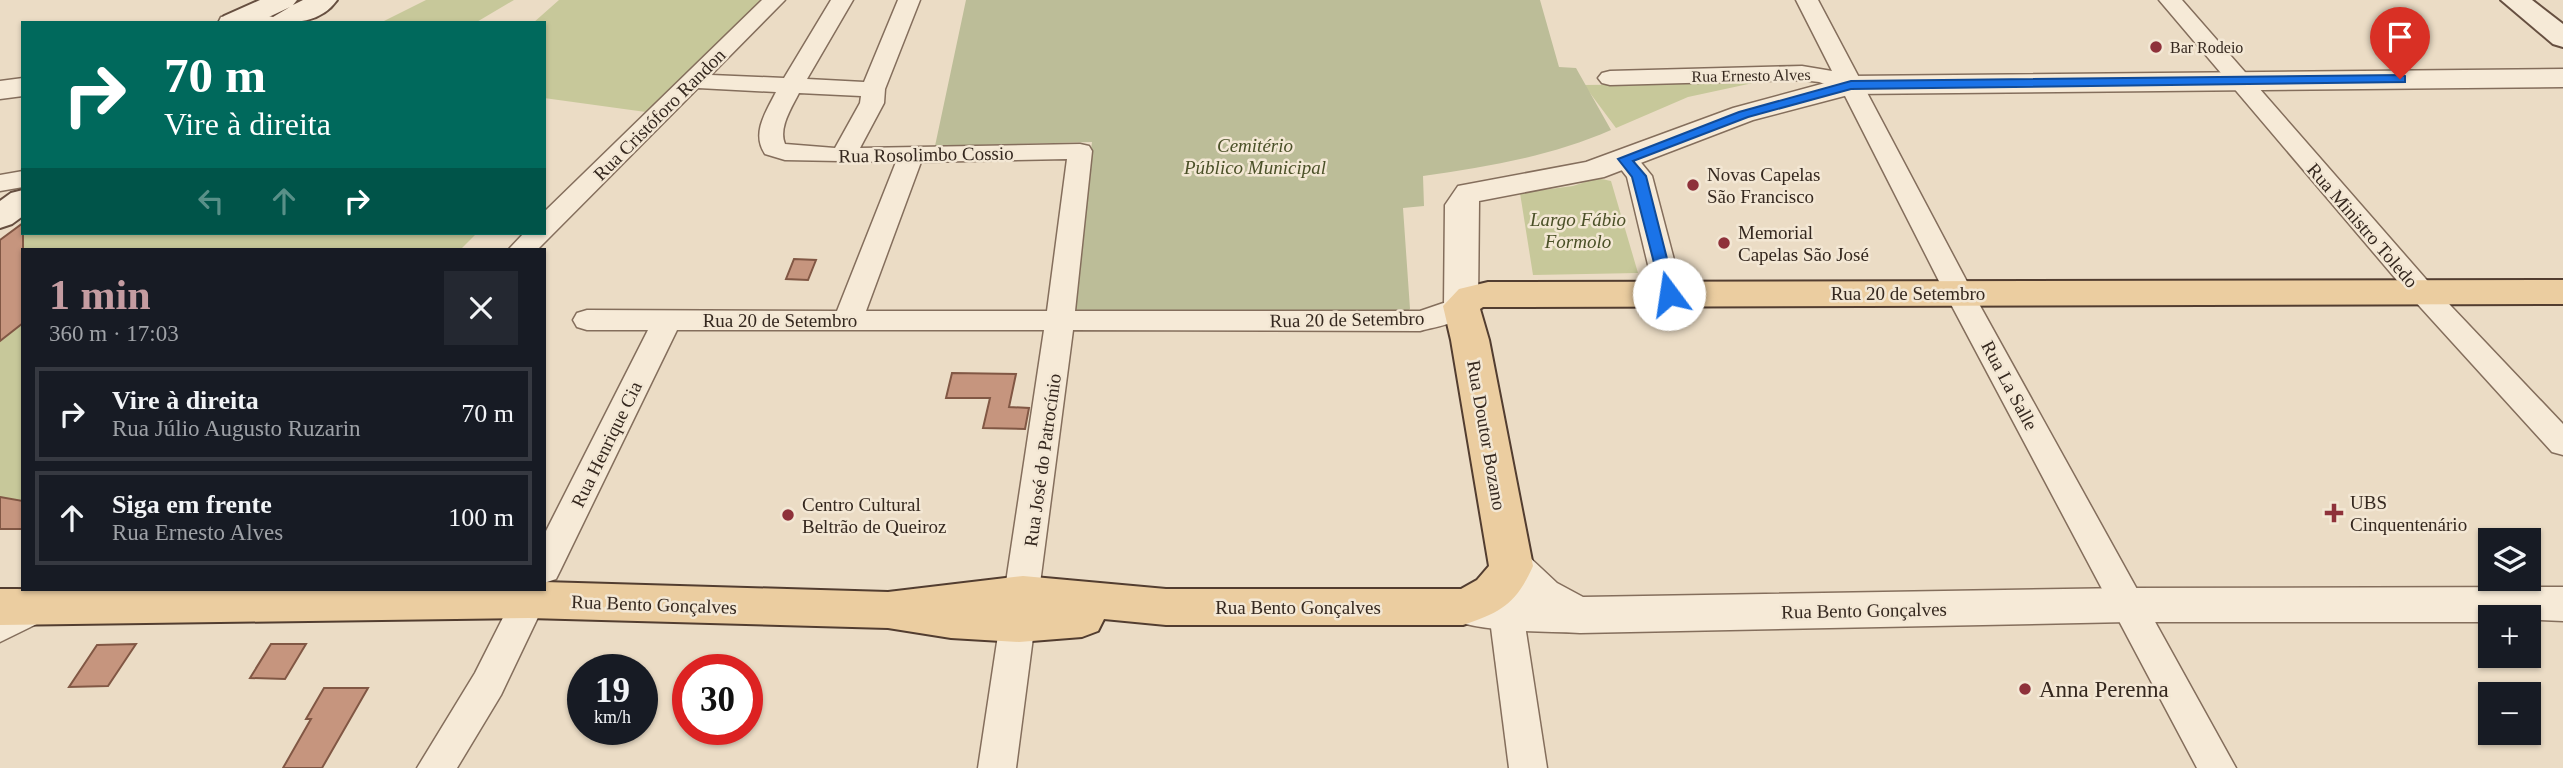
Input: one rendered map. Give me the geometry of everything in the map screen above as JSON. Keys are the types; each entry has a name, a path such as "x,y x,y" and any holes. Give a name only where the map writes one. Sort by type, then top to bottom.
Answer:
{"main road":[{"path":"235,21 283,0"},
{"path":"280,21 308,0"},
{"path":"287,21 325,0"},
{"path":"297,21 325,0"},
{"path":"2515,0 2563,38"},
{"path":"0,217 21,201"},
{"name":"Rua 20 de Setembro","path":"1461,306 1472,297 1488,294 2563,292"},
{"name":"Rua Doutor Bozano","path":"1461,306 1470,340 1511,566"},
{"path":"1484,610 1479,601 1505,582 1511,566"},
{"name":"Rua Bento Gonçalves","path":"546,587 888,610 951,619 1021,608 1090,618 1166,607 1484,610"},
{"name":"Rua Bento Gonçalves","path":"19,607 250,602 447,591"}],"street":[{"name":"Rua Cristóforo Randon","path":"546,225 774,0"},
{"path":"790,87 842,0"},
{"path":"843,156 872,103 873,89 909,0"},
{"name":"Rua La Salle","path":"1807,0 1959,293 2217,768"},
{"name":"Rua Ministro Toledo","path":"2170,0 2422,292 2563,444"},
{"name":"Rua Ernesto Alves","path":"1609,78 1802,73 1822,75 1851,85 2563,78"},
{"path":"692,81 873,89"},
{"path":"1461,306 1464,197 1469,193 1592,170 1743,114 1851,85"},
{"path":"0,90 21,87"},
{"name":"Rua Rosolimbo Cossio","path":"790,87 771,129 770,139 774,149 785,153 911,156 1080,151"},
{"name":"Rua José do Patrocínio","path":"997,768 1060,320 1080,151"},
{"path":"848,320 911,156"},
{"path":"1625,159 1639,176 1669,294"},
{"path":"0,183 21,179"},
{"path":"523,248 537,235"},
{"name":"Rua 20 de Setembro","path":"587,320 1420,321 1443,315 1461,306"},
{"name":"Rua Henrique Cia","path":"546,566 667,320"},
{"path":"1511,566 1542,595 1580,615"},
{"path":"0,628 19,607 76,591"},
{"name":"Rua Henrique Cia","path":"436,768 488,684 534,591"},
{"name":"Rua Bento Gonçalves","path":"1484,610 1580,615 2129,605 2563,604"},
{"path":"1484,610 1528,768"}],"green space":[{"path":"426,0 514,0 478,21 384,21"},
{"path":"559,0 760,0 653,113 546,98 546,21 535,21"},
{"name":"Cemitério Público Municipal","path":"966,0 1540,0 1559,67 1576,68 1611,130 1542,154 1423,176 1424,206 1403,208 1410,309 1405,313 1068,312 1092,142 935,146"},
{"path":"1753,83 1688,97 1616,128 1584,85"},
{"name":"Largo Fábio Formolo","path":"1597,178 1611,181 1638,273 1533,275 1520,193 1573,186"},
{"path":"21,224 21,235 475,235 462,248 21,248 21,529 0,529 0,240"}],"building":[{"path":"21,224 21,325 0,341 0,240"},
{"path":"794,259 816,260 808,280 786,279"},
{"path":"952,373 1016,374 1009,407 1029,408 1025,429 983,428 990,398 946,398"},
{"path":"0,497 21,501 21,529 0,529"},
{"path":"136,644 108,686 69,687 97,645"},
{"path":"271,644 306,644 285,679 250,678"},
{"path":"324,688 368,688 322,768 283,768 311,719 306,719"}],"place":[{"name":"Bar Rodeio","path":"2156,47"},
{"name":"Novas Capelas São Francisco","path":"1693,185"},
{"name":"Memorial Capelas São José","path":"1724,243"},
{"name":"UBS Cinquentenário","path":"2334,513"},
{"name":"Centro Cultural Beltrão de Queiroz","path":"788,515"},
{"name":"Anna Perenna","path":"2025,689"}],"route":[{"path":"1669,294 1639,176 1625,159 1743,114 1851,85 2400,79"}]}
